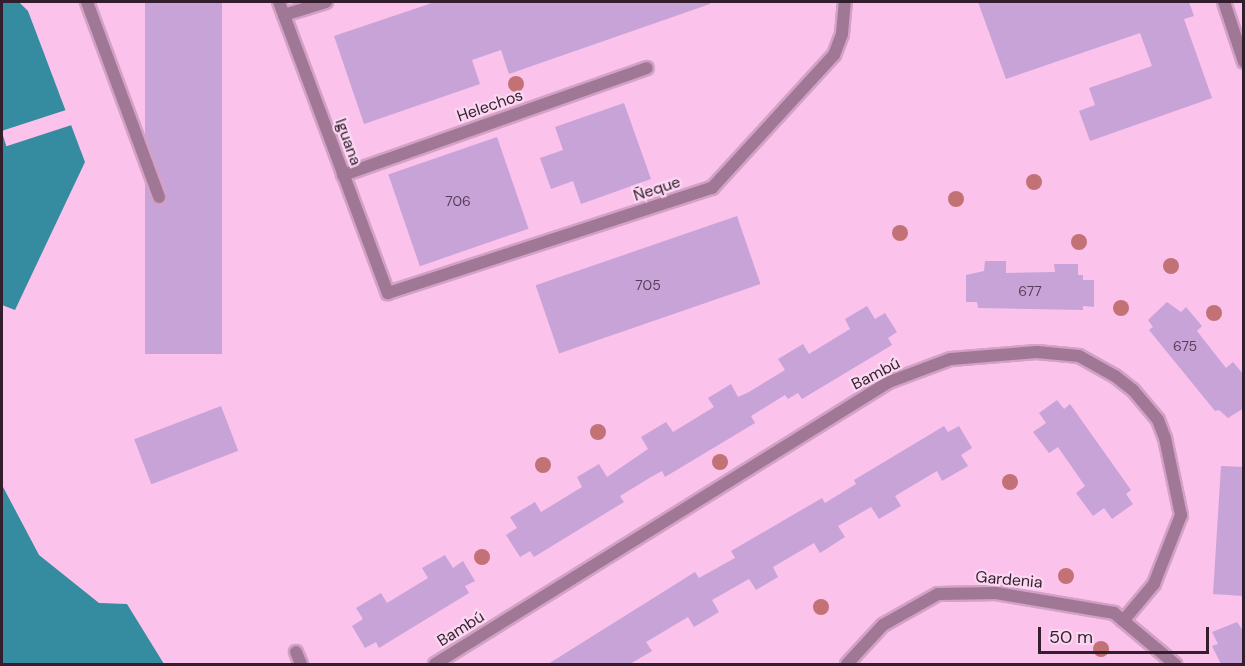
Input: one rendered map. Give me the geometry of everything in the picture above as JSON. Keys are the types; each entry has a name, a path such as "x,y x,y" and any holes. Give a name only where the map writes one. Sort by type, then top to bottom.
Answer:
{"lane":[{"path":"87,2 159,197"},
{"name":"Iguana","path":"279,2 388,292"},
{"path":"284,15 326,2"},
{"name":"Ñeque","path":"388,292 712,188 834,54 842,34 845,2"},
{"path":"1224,2 1244,62"},
{"name":"Helechos","path":"343,175 647,68"},
{"name":"Bambú","path":"435,664 889,382 951,359 1037,352 1079,356 1115,376 1133,390 1158,420 1165,438 1181,515 1154,584 1123,621"},
{"name":"Gardenia","path":"847,664 883,625 938,594 996,593 1062,602 1114,613 1175,664"},
{"path":"296,652 301,664"}],"water":[{"path":"2,2 19,2 28,11 85,162 15,310 2,305"},
{"path":"2,485 39,555 99,603 127,604 164,664 2,664"}],"pier":[{"path":"69,109 74,124 6,146 2,131"}],"building":[{"path":"145,2 222,2 222,354 145,354"},
{"path":"435,2 710,2 710,4 509,74 501,50 472,60 480,84 364,124 334,36"},
{"path":"978,2 1189,2 1194,16 1184,19 1212,98 1090,141 1079,111 1095,105 1089,88 1152,66 1140,33 1006,79"},
{"path":"624,103 651,179 581,204 573,181 551,189 540,158 563,150 555,127"},
{"path":"497,137 529,229 420,266 388,174"},
{"path":"737,216 760,284 559,353 536,285"},
{"path":"985,261 1006,261 1006,273 1055,272 1054,264 1078,264 1078,275 1083,275 1083,280 1094,280 1094,307 1083,306 1083,310 978,308 977,302 966,302 966,275 984,271"},
{"path":"1167,302 1181,312 1186,307 1202,326 1197,331 1226,368 1233,362 1244,375 1244,408 1228,418 1219,410 1215,411 1149,330 1153,327 1148,320"},
{"path":"867,306 875,319 885,313 897,332 888,338 892,345 802,399 798,393 788,399 785,395 751,416 755,423 665,477 662,471 651,477 620,496 624,502 534,557 530,551 520,557 506,535 517,528 510,517 535,502 541,512 582,487 577,477 599,464 607,477 648,449 641,437 666,422 673,432 714,407 708,398 731,384 738,397 749,392 785,370 778,359 803,344 809,354 850,329 845,319"},
{"path":"1057,400 1064,409 1070,404 1131,490 1126,494 1133,504 1112,519 1104,508 1093,516 1076,493 1085,486 1058,447 1049,453 1033,432 1046,423 1039,413"},
{"path":"221,406 238,451 151,484 134,439"},
{"path":"944,426 948,432 959,426 972,448 961,455 968,466 942,481 937,471 895,496 901,506 879,519 871,507 838,526 845,537 820,553 814,543 773,567 778,577 756,590 749,579 712,600 719,612 694,627 688,617 646,642 652,651 630,664 548,664 695,572 699,578 735,558 731,551 822,498 825,503 856,484 854,480"},
{"path":"1221,466 1244,467 1244,596 1213,594"},
{"path":"445,555 453,568 463,561 475,581 465,586 469,593 379,648 376,642 365,648 352,626 363,619 356,608 381,593 387,603 428,578 422,568"},
{"path":"1237,622 1244,632 1244,664 1221,664 1212,646 1218,644 1212,632"}]}
